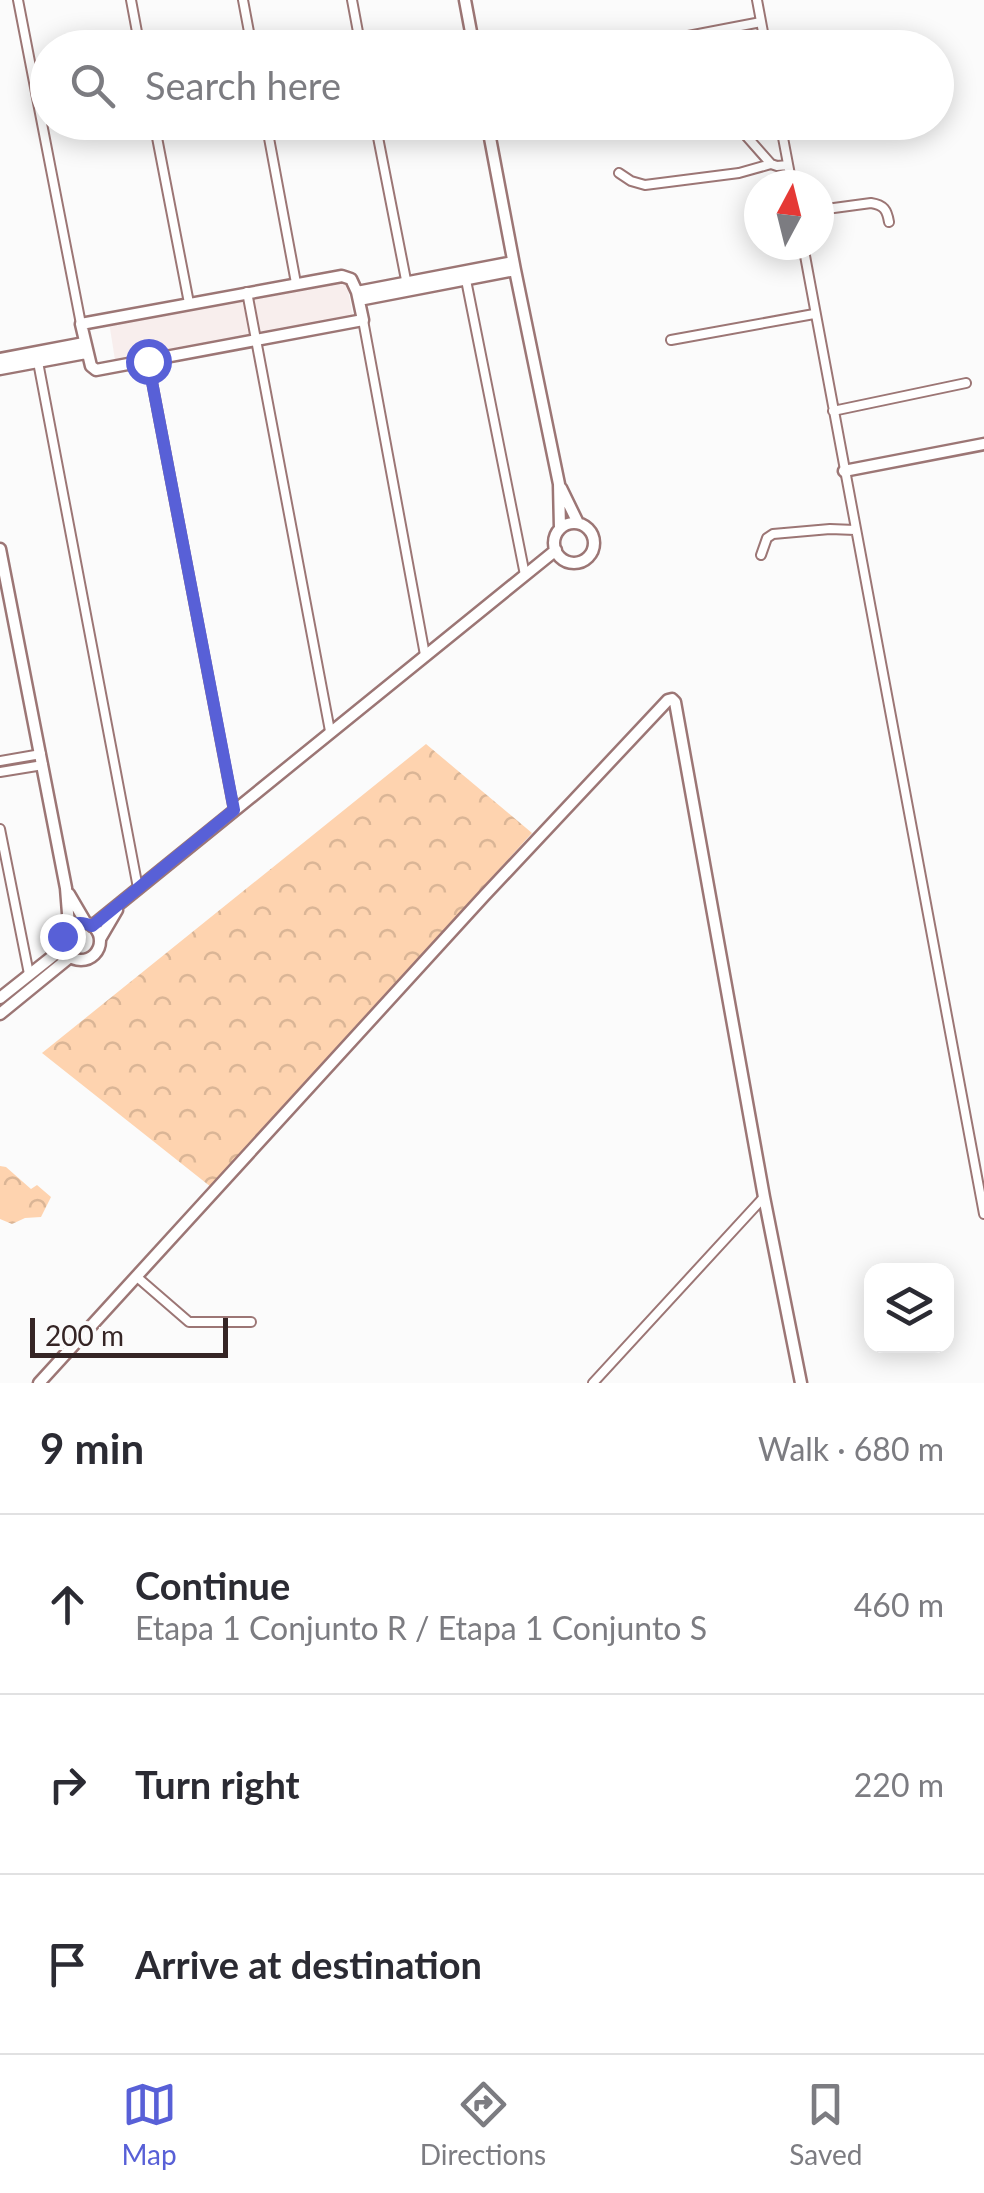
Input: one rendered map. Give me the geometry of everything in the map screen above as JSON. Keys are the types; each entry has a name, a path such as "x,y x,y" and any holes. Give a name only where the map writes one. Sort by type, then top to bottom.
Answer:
{"street":[{"path":"18,0 30,62"},
{"path":"131,0 137,30"},
{"path":"243,0 249,30"},
{"path":"352,0 358,30"},
{"path":"465,0 471,30"},
{"path":"757,0 763,30"},
{"path":"719,30 761,22"},
{"path":"45,140 85,348 94,370 362,320"},
{"path":"158,140 189,302"},
{"path":"269,140 296,283"},
{"path":"379,140 407,286"},
{"path":"491,140 559,484 556,550 569,562 587,558 593,547 592,535 584,526 578,523 560,528"},
{"path":"750,140 771,164 788,165"},
{"path":"783,140 789,170"},
{"path":"618,172 631,182 646,185 739,173 771,164"},
{"path":"834,208 878,204 887,212 889,222"},
{"path":"805,260 984,1214"},
{"path":"358,296 514,266"},
{"path":"407,286 466,280 514,266"},
{"path":"81,324 296,283 345,276 351,279 358,296 425,655"},
{"path":"466,280 526,575"},
{"path":"247,292 330,731"},
{"path":"671,340 814,314"},
{"path":"0,359 85,348"},
{"path":"0,369 85,348"},
{"path":"148,361 234,810"},
{"path":"38,362 138,888"},
{"path":"832,411 966,383"},
{"path":"844,471 984,444"},
{"path":"559,484 578,523"},
{"path":"760,555 773,534 856,530"},
{"path":"0,550 66,888 69,926"},
{"path":"66,953 62,936 69,926 89,924 120,904 556,550"},
{"path":"39,1383 484,896 670,700 674,702 801,1383"},
{"path":"0,762 42,760"},
{"path":"0,772 42,760"},
{"path":"0,830 30,974"},
{"path":"66,888 100,939 94,956 82,960 66,953"},
{"path":"100,939 120,904"},
{"path":"0,998 66,953"},
{"path":"0,1014 66,953"},
{"path":"593,1383 764,1197"},
{"path":"137,1277 189,1322 251,1322"}],"shaded area":[{"path":"346,280 353,316 115,360 109,322"}],"green space":[{"path":"426,744 532,833 211,1187 42,1053"},
{"path":"0,1166 31,1189 37,1185 51,1197 41,1217 12,1224 0,1219"}],"route":[{"path":"62,936 69,926 80,922 92,926 234,810 148,361"}]}
